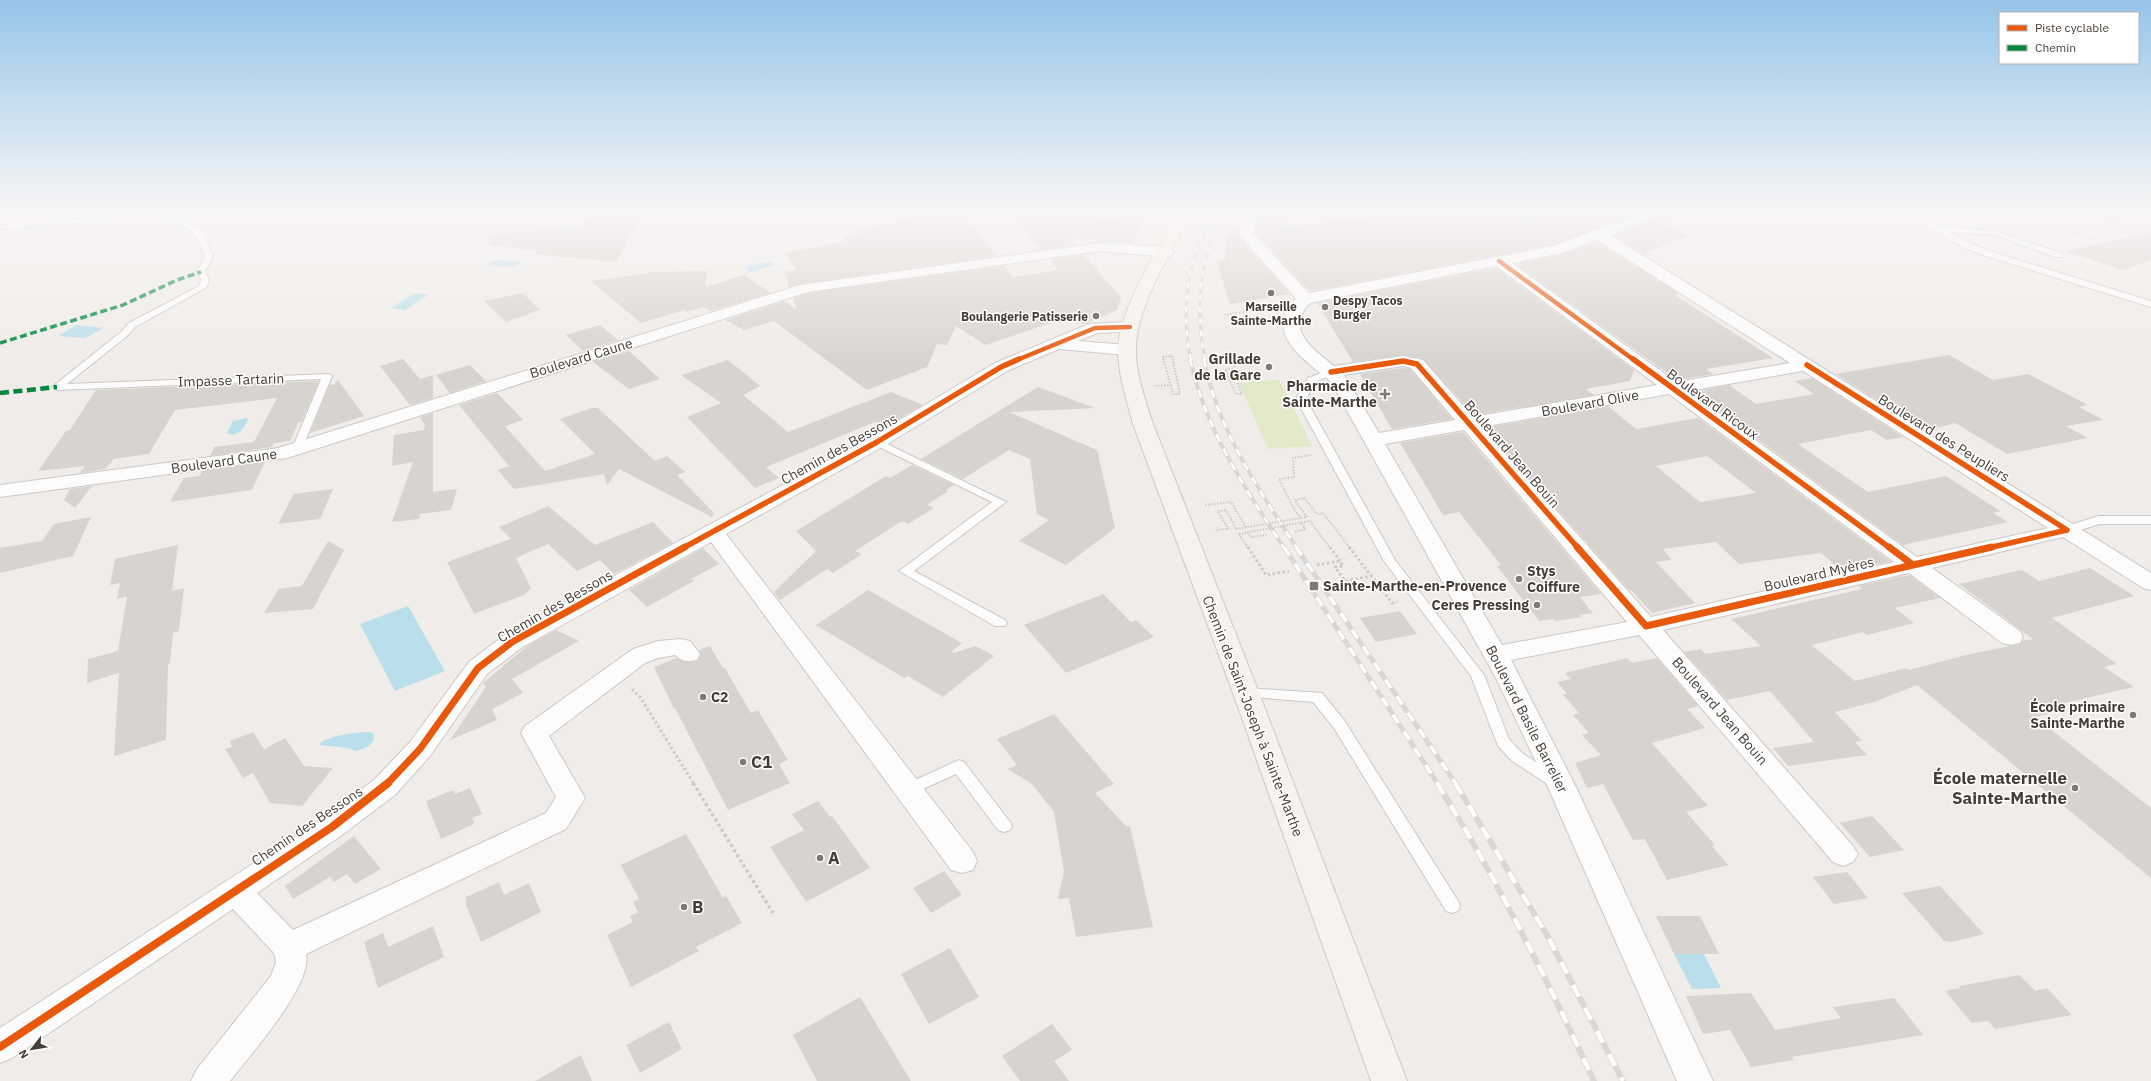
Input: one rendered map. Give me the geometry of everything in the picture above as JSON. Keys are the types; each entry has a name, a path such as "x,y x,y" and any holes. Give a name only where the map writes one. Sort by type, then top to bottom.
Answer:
{"main road":[{"path":"1129,338 1142,295 1161,261"},
{"name":"Chemin de Saint-Joseph à Sainte-Marthe","path":"1129,338 1134,394 1143,424 1246,693 1389,1081"}],"street":[{"name":"Boulevard Caune","path":"0,491 280,454 298,447 806,288 992,261"},
{"path":"1271,261 1305,299"},
{"path":"1293,312 1305,299 1497,261"},
{"name":"Boulevard Ricoux","path":"1500,261 2011,637"},
{"name":"Boulevard des Peupliers","path":"1642,261 2151,582"},
{"name":"Boulevard Basile Barrelier","path":"1293,312 1290,320 1291,327 1298,342 1310,355 1331,372 1344,388 1510,680 1561,785 1695,1081"},
{"name":"Chemin des Bessons","path":"0,1047 332,827 384,788 420,749 478,668 512,642 877,442 1001,367 1095,328 1129,338"},
{"name":"Chemin des Bessons","path":"1051,346 1129,338"},
{"name":"Boulevard Jean Bouin","path":"1331,372 1403,361 1418,364 1843,854"},
{"name":"Boulevard Olive","path":"1373,440 1807,365"},
{"name":"Boulevard Myères","path":"1496,655 1646,626 2067,530"},
{"path":"714,532 962,861"},
{"path":"289,947 556,821 571,798 534,733 636,657 650,651 681,647 688,654"},
{"path":"209,1081 284,984 292,962 289,947 235,890"}],"lane":[{"name":"Impasse Tartarin","path":"206,261 201,272 205,279 203,287 132,325 124,334 57,388 327,376 298,447"},
{"path":"2013,261 2151,304"},
{"path":"1331,372 1313,377 1308,383 1301,399 1329,453 1390,561 1429,615 1477,675 1503,742 1517,757 1561,785"},
{"path":"877,442 1000,502 905,571 1000,623"},
{"path":"2067,530 2099,520 2151,520"},
{"path":"1246,693 1317,697 1339,724 1452,906"},
{"path":"907,790 959,766 1004,826"}],"path":[{"path":"1224,315 1270,307 1293,312"},
{"path":"1172,356 1180,394 1173,394 1170,385 1163,357 1172,356"},
{"path":"1232,369 1242,394 1236,394 1225,370 1232,369 1242,359"},
{"path":"1301,518 1296,513 1279,479 1294,477 1294,458 1329,453"},
{"path":"1216,530 1228,529 1218,511 1226,510 1236,529 1307,517 1295,500 1304,498 1317,514 1323,513 1392,603 1403,601 1416,618 1429,615"},
{"path":"1205,505 1231,502 1246,527"},
{"path":"1289,571 1266,575 1239,534 1310,521 1343,566 1335,567 1345,581 1372,576"},
{"path":"1295,532 1306,529 1301,522"},
{"path":"1247,532 1251,537 1266,535"},
{"path":"1317,565 1340,561"},
{"path":"616,673 640,697 773,912"}],"green space":[{"path":"1279,380 1312,446 1268,449 1239,383"}],"water":[{"path":"493,261 521,262 515,267 490,266 489,263"},
{"path":"768,261 775,265 760,269 756,272 749,272 744,267"},
{"path":"415,293 428,295 405,310 391,308"},
{"path":"77,325 104,328 85,338 58,336"},
{"path":"246,418 248,419 245,426 240,432 234,434 227,433 233,421"},
{"path":"408,606 445,671 395,691 360,624"},
{"path":"367,732 373,733 374,740 368,747 356,751 348,748 320,745 321,742 337,736"},
{"path":"1674,954 1704,954 1721,988 1692,989"}],"building":[{"path":"791,261 959,261 800,284 789,287 784,272 797,270"},
{"path":"1051,261 1090,261 1121,297 1117,310 1085,324 1059,320 986,345 956,326 947,345 937,344 927,367 867,390 774,321 744,330 726,320 784,301 796,309 793,298 808,293 1004,266 1013,277 1058,270"},
{"path":"1217,261 1261,261 1289,294 1230,304"},
{"path":"1282,261 1466,261 1310,291"},
{"path":"1528,261 1628,261 1678,293 1676,296 1773,358 1706,369 1713,374 1677,380 1516,264"},
{"path":"2098,261 2147,261 2124,270"},
{"path":"1496,268 1634,370 1630,381 1586,389 1594,395 1474,415 1423,359 1403,355 1353,362 1317,303"},
{"path":"707,271 705,287 744,275 771,293 711,311 702,307 687,312 684,310 641,323 591,281 652,272"},
{"path":"523,293 540,310 506,322 484,301"},
{"path":"600,325 618,340 583,351 566,335"},
{"path":"629,351 660,379 629,389 593,362"},
{"path":"1949,355 1993,380 2028,374 2088,405 2079,407 2103,420 2066,426 2088,438 2007,454 1955,423 1926,431 1836,374"},
{"path":"403,359 420,379 433,375 433,398 410,405 380,366"},
{"path":"728,360 760,386 743,395 788,432 891,392 923,405 883,428 875,422 766,467 779,478 755,488 687,417 721,403 681,375"},
{"path":"470,365 486,381 450,393 436,375"},
{"path":"1403,368 1410,369 1452,419 1392,429 1360,374"},
{"path":"1812,378 1903,437 1887,440 1871,430 1798,444 1868,492 1946,476 2000,511 1993,513 2008,522 1903,545 1693,392 1729,385 1756,404 1814,394 1795,381"},
{"path":"338,380 364,416 310,433 330,384 333,385"},
{"path":"319,381 301,423 299,421 290,441 274,443 272,447 210,456 214,447 254,442 277,398 175,410 149,454 114,459 105,469 80,473 85,466 38,471 66,431 70,430 96,390"},
{"path":"1038,387 1095,408 1009,412 1097,450 1115,528 1066,565 1019,541 1049,520 1037,514 1030,459 1009,450 963,479 921,459"},
{"path":"497,393 523,420 505,426 545,471 595,454 560,419 592,408 598,408 655,461 667,456 685,472 677,475 714,513 712,517 619,469 607,485 604,474 514,489 498,470 509,466 459,405"},
{"path":"1608,406 1636,429 1698,418 1890,561 1843,572 1821,553 1739,564 1716,542 1663,549 1672,560 1656,562 1695,603 1652,613 1631,590 1629,590 1485,428","holes":["1707,456 1756,493 1700,502 1656,466"]},
{"path":"433,413 433,492 457,489 451,510 420,514 419,519 392,522 413,462 392,466 394,435 424,430 425,425 420,417"},
{"path":"1463,432 1601,594 1580,597 1593,613 1580,615 1582,617 1555,621 1553,619 1539,621 1497,566 1501,565 1459,512 1443,515 1400,443"},
{"path":"265,462 252,490 170,502 184,478 200,476 202,471"},
{"path":"912,465 954,485 946,490 948,491 927,505 934,508 908,524 902,521 855,551 862,554 833,573 827,569 780,600 774,592 816,551 796,531 886,476 890,478"},
{"path":"92,486 75,508 64,500 70,489"},
{"path":"333,489 320,519 278,524 294,494"},
{"path":"548,506 595,545 653,522 673,543 614,574 600,560 577,571 548,544 516,558 531,588 524,595 474,614 447,562 511,539 499,527"},
{"path":"91,517 73,556 0,573 0,548 42,541 54,524"},
{"path":"328,541 344,550 313,609 264,613 279,589 302,586"},
{"path":"178,545 172,591 184,588 179,631 173,633 170,663 168,664 166,740 114,756 119,673 87,683 88,659 118,651 127,596 117,599 120,583 110,585 115,559"},
{"path":"703,548 719,564 691,579 694,581 647,607 629,590"},
{"path":"2090,568 2134,596 2052,618 2117,664 2104,667 2134,687 2060,704 2067,709 2035,717 2151,808 2151,878 1917,685 1874,702 1835,712 1862,741 1855,742 1867,755 1788,766 1773,748 1814,742 1770,691 1727,700 1684,652 1701,649 1705,654 1761,646 1731,619 1862,589 1859,586 1909,575 1940,598 1895,608 1914,623 1867,635 1863,632 1812,645 1855,681 1906,668 1909,670 1966,655 2020,644 2022,641 2033,639 1959,584 2022,570 2039,581"},
{"path":"868,590 962,643 952,651 953,653 976,646 994,656 943,697 908,676 904,678 816,625"},
{"path":"1103,594 1131,622 1136,620 1154,637 1066,673 1024,625"},
{"name":"Sainte-Marthe-en-Provence","path":"1400,611 1417,634 1376,642 1360,618"},
{"path":"556,630 579,641 512,679 523,693 492,709 497,720 450,740 486,687 483,683 527,646"},
{"path":"710,646 723,668 725,668 751,713 758,710 788,760 779,764 790,783 728,810 675,708 674,709 654,667 677,658 685,662 697,661 701,655 699,650"},
{"path":"1627,658 1632,663 1657,658 1698,706 1687,709 1705,728 1652,743 1708,806 1686,812 1715,845 1712,846 1728,865 1667,880 1645,839 1633,840 1603,784 1587,788 1575,763 1601,755 1582,735 1589,733 1573,715 1579,713 1563,695 1567,694 1557,682 1571,679 1565,673"},
{"path":"1054,714 1114,784 1095,793 1126,826 1130,826 1153,927 1076,937 1069,898 1058,899 1064,871 1054,812 1032,784 1008,769 1017,765 997,739"},
{"path":"253,732 264,749 285,738 304,766 333,768 302,806 270,803 253,773 243,778 225,749 232,747 230,741"},
{"path":"470,788 482,814 472,818 474,824 441,839 426,801 453,790 455,794"},
{"name":"A","path":"818,801 830,817 832,816 870,868 806,902 770,847 804,830 792,814"},
{"path":"1872,816 1904,850 1870,857 1840,823"},
{"name":"B","path":"686,834 723,898 726,896 742,923 696,947 699,951 631,987 607,935 633,922 630,916 638,912 633,902 639,899 621,865"},
{"path":"354,836 381,869 355,884 347,874 334,882 330,877 293,899 285,886"},
{"path":"944,871 962,895 931,913 913,888"},
{"path":"1847,872 1868,898 1834,904 1813,877"},
{"path":"499,882 504,895 529,883 541,912 481,942 466,905 466,897"},
{"path":"1940,886 1984,934 1952,942 1944,941 1902,893"},
{"path":"1656,916 1700,916 1719,954 1674,954"},
{"path":"433,926 444,957 378,988 364,942 383,933 388,947"},
{"path":"950,948 979,997 929,1024 901,974"},
{"path":"2020,975 2035,991 2047,988 2072,1015 1995,1029 1988,1021 1972,1023 1945,991 1960,988 1959,986"},
{"path":"1751,993 1775,1030 1841,1018 1833,1007 1894,998 1923,1035 1792,1057 1794,1060 1751,1067 1730,1030 1703,1034 1686,996"},
{"path":"860,997 911,1081 817,1081 793,1035"},
{"path":"669,1022 682,1049 640,1073 626,1045"},
{"path":"1052,1024 1072,1050 1054,1061 1069,1081 1020,1081 1002,1056"},
{"path":"581,1055 592,1081 535,1081"}],"railway":[{"path":"1191,360 1188,344 1186,311 1189,278 1193,261"},
{"path":"1205,360 1202,345 1200,296 1206,261"},
{"path":"1190,359 1197,385 1216,434 1255,504 1284,548"},
{"path":"1204,359 1210,385 1229,434 1254,481 1297,548"},
{"path":"1284,547 1438,784"},
{"path":"1296,547 1456,784"},
{"path":"1437,783 1501,893 1558,1005 1594,1081"},
{"path":"1455,783 1547,935 1623,1081"}],"marked path":[{"path":"0,343 123,305 177,280 201,272"},
{"path":"0,393 57,387"}],"cycle path":[{"path":"1500,261 1913,565"},
{"path":"0,1047 332,827 385,787 420,749 478,668 512,642 877,442 1001,367 1095,328 1130,327"},
{"path":"1331,372 1403,361 1417,364 1646,626 2067,530"},
{"path":"1807,365 2067,530"}],"place":[{"name":"Marseille Sainte-Marthe","path":"1271,293"},
{"name":"Despy Tacos Burger","path":"1325,307"},
{"name":"Boulangerie Patisserie","path":"1096,316"},
{"name":"Grillade de la Gare","path":"1269,367"},
{"name":"Pharmacie de Sainte-Marthe","path":"1385,394"},
{"name":"Stys Coiffure","path":"1519,579"},
{"name":"Sainte-Marthe-en-Provence","path":"1314,586"},
{"name":"Ceres Pressing","path":"1537,605"},
{"name":"C2","path":"703,697"},
{"name":"École primaire Sainte-Marthe","path":"2133,715"},
{"name":"C1","path":"743,762"},
{"name":"École maternelle Sainte-Marthe","path":"2075,788"},
{"name":"A","path":"820,858"},
{"name":"B","path":"684,907"}]}
